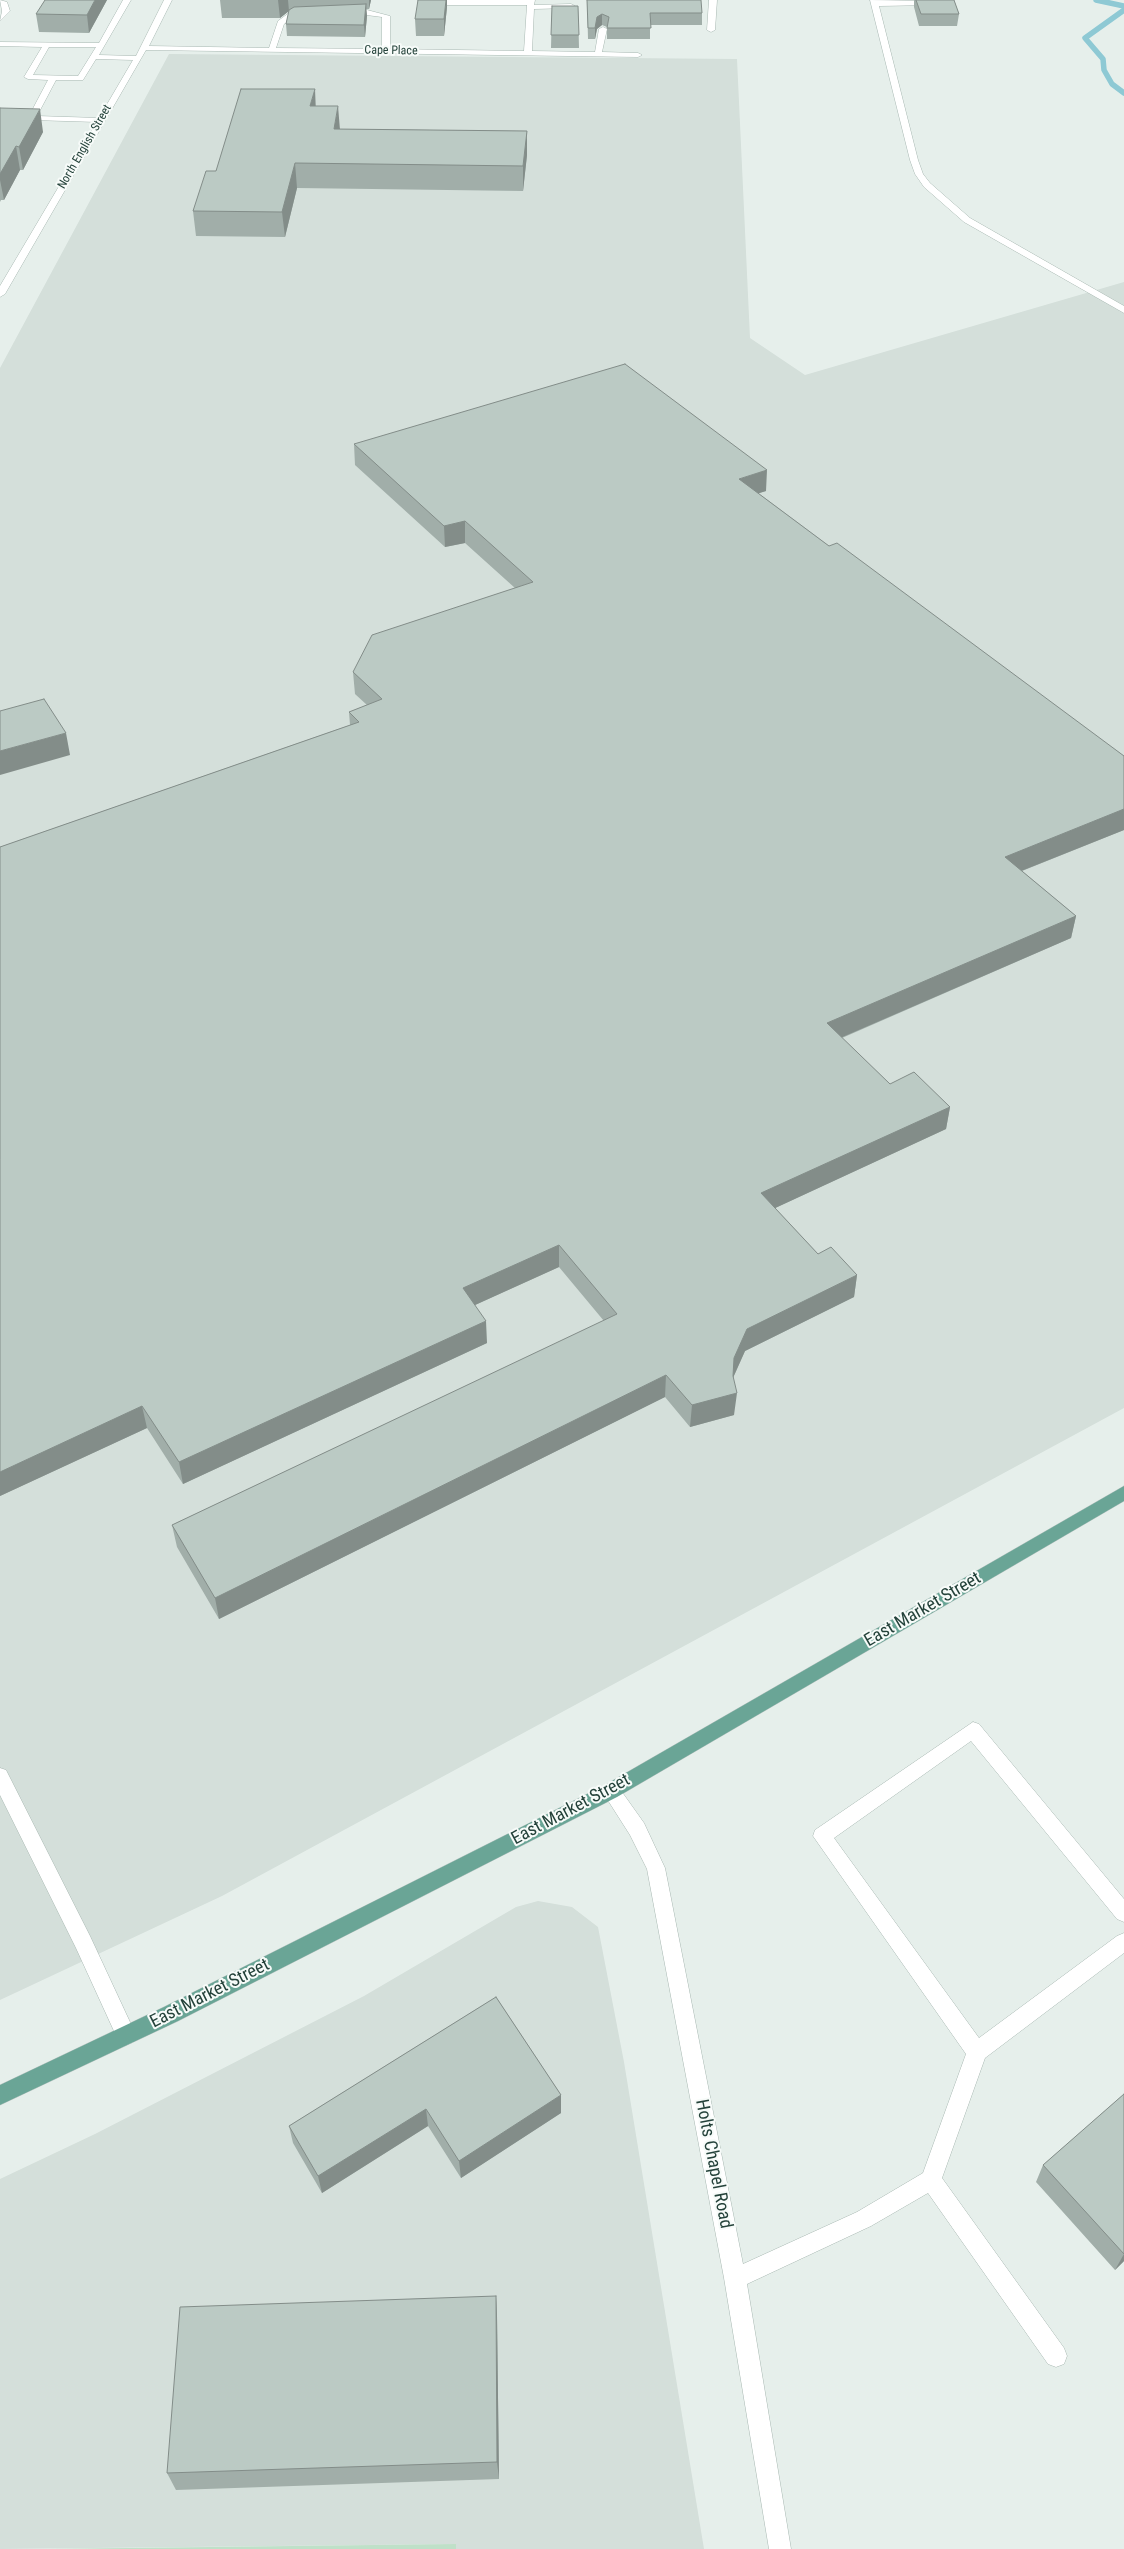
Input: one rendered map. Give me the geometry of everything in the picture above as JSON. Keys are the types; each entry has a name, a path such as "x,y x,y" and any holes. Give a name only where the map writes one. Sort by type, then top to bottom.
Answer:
{"main road":[{"name":"East Market Street","path":"0,2095 126,2035 610,1791 1124,1493"}],"street":[{"path":"47,44 28,77 80,78 128,0"},
{"name":"North English Street","path":"1,292 100,120 144,48 168,0"},
{"path":"442,0 442,3 530,3 572,6"},
{"path":"711,30 713,0"},
{"path":"0,1 4,4 6,11 0,19"},
{"path":"945,3 874,2 919,174 939,198 967,220 1124,310"},
{"path":"528,52 530,3"},
{"path":"338,12 367,12 386,16 386,51"},
{"path":"272,49 281,23 285,19 299,13 318,13"},
{"path":"598,54 603,28"},
{"path":"0,44 101,45"},
{"name":"Cape Place","path":"144,48 638,54"},
{"path":"94,57 137,58"},
{"path":"32,118 53,78"},
{"path":"0,117 100,120"},
{"path":"977,2052 822,1836 973,1730 1124,1913"},
{"path":"0,1776 83,1942 126,2035"},
{"name":"Holts Chapel Road","path":"610,1791 637,1829 656,1868 735,2278 780,2549"},
{"path":"735,2278 864,2219 931,2180 977,2052 1124,1942"},
{"path":"931,2180 1056,2356"}],"shaded area":[{"path":"169,54 737,59 750,338 805,375 1124,282 1124,1408 222,1896 0,2000 0,368"},
{"path":"538,1901 572,1907 598,1927 624,2062 704,2549 456,2549 455,2544 0,2549 0,2179 95,2134 364,1996 516,1907"}],"green space":[{"path":"456,2544 456,2549 47,2549"}],"building":[{"path":"45,0 95,0 87,15 36,14"},
{"path":"418,0 446,0 444,19 415,19"},
{"path":"587,0 701,0 702,13 650,13 651,28 607,28 609,17 602,14 597,17 595,28 588,28"},
{"path":"916,0 954,0 959,14 921,14"},
{"path":"366,4 364,25 286,24 289,10 294,7"},
{"path":"552,6 578,6 579,35 551,35"},
{"path":"241,89 315,89 310,106 338,106 334,129 527,131 523,166 295,163 282,212 193,211 206,171 216,171"},
{"path":"0,108 40,109 19,147 16,146 0,174"},
{"path":"625,364 767,470 739,479 829,546 837,543 1124,756 1124,809 1005,857 1076,916 827,1023 890,1084 914,1072 950,1107 761,1193 818,1254 831,1247 857,1275 747,1329 734,1358 733,1376 737,1393 692,1405 666,1375 215,1598 172,1525 617,1314 559,1245 463,1288 486,1321 179,1462 142,1406 0,1472 0,847 359,722 349,712 382,699 353,672 372,635 533,582 465,521 444,526 354,444"},
{"path":"44,699 66,733 0,751 0,711"},
{"path":"496,1997 561,2095 459,2161 426,2109 318,2176 289,2126"},
{"path":"1124,2094 1124,2254 1043,2165"},
{"path":"496,2296 497,2462 167,2473 180,2307"}],"waterway":[{"path":"1096,0 1124,6"},
{"path":"1124,10 1085,38 1103,59 1104,70 1112,84 1124,93"}]}
